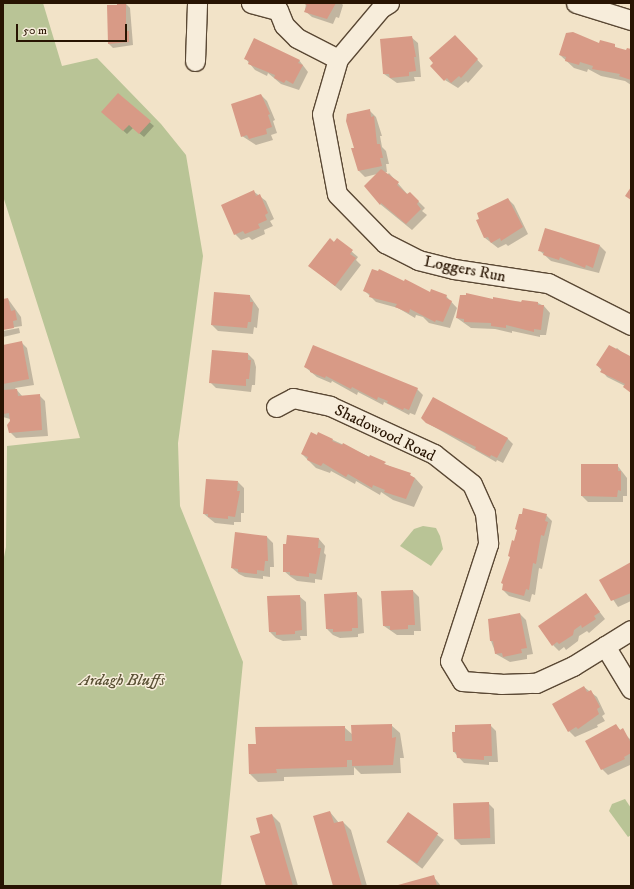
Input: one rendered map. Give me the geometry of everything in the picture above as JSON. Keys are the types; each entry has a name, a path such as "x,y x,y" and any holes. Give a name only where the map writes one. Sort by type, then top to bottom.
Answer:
{"street":[{"path":"195,61 197,3"},
{"path":"251,3 279,7 284,24 298,38 338,59"},
{"name":"Loggers Run","path":"389,3 381,8 338,59 322,114 331,172 337,194 385,244 418,260 454,270 548,283 631,325"},
{"path":"576,3 631,20"},
{"name":"Shadowood Road","path":"276,407 293,398 330,406 434,454 472,484 485,513 488,544 450,661 462,681 501,684 536,683 573,666 605,646"},
{"path":"631,630 605,646 631,689"}],"green space":[{"name":"Ardagh Bluffs","path":"3,3 43,3 62,66 97,58 161,124 186,155 203,256 178,443 180,506 243,662 221,886 3,886 3,562 6,547 7,446 80,438 3,196"},
{"path":"423,526 436,528 440,536 443,549 431,566 400,546 414,529"},
{"path":"625,799 631,808 631,835 628,837 609,811 612,804"}],"building":[{"path":"117,3 126,3 126,31 129,31 129,42 108,44 107,5 117,5"},
{"path":"302,3 336,3 327,19 304,12 307,5"},
{"path":"573,32 599,43 600,40 615,44 615,47 626,50 627,48 631,49 631,80 619,76 620,74 592,69 593,66 580,62 579,65 565,61 566,57 559,55 566,33"},
{"path":"455,35 478,59 461,78 459,76 451,83 447,78 444,81 430,66 433,63 429,58"},
{"path":"412,36 416,57 414,57 416,71 409,72 409,76 390,78 389,74 383,74 380,39"},
{"path":"254,38 300,60 298,63 303,65 293,84 286,80 284,83 274,78 275,75 248,64 249,61 244,59"},
{"path":"118,93 151,121 139,134 129,125 123,131 101,112"},
{"path":"261,94 270,114 268,115 272,127 266,129 267,134 249,139 247,135 241,137 231,104"},
{"path":"370,109 371,117 374,116 377,144 380,144 383,158 380,158 382,166 358,171 351,148 354,148 346,121 347,114"},
{"path":"381,169 399,182 397,185 407,194 410,192 419,201 417,204 421,209 406,224 381,203 380,205 364,186"},
{"path":"631,187 631,200 625,196"},
{"path":"254,190 256,196 260,194 268,213 265,215 267,220 258,224 260,228 245,234 243,231 234,235 221,205"},
{"path":"508,198 523,227 501,241 500,238 491,243 488,237 484,238 476,220 479,219 477,213"},
{"path":"545,228 600,245 593,268 586,265 585,268 560,257 559,260 543,255 544,252 538,251"},
{"path":"330,238 334,242 337,238 353,250 350,254 356,258 335,286 308,266"},
{"path":"372,269 378,271 379,269 404,281 405,279 430,292 431,289 447,295 446,298 452,301 443,322 436,320 435,322 410,309 409,313 395,307 397,304 369,297 370,294 363,291"},
{"path":"214,292 250,295 250,302 253,302 251,322 248,322 247,328 211,325"},
{"path":"466,293 493,299 493,297 521,302 522,300 538,302 538,305 544,305 541,330 534,329 534,332 506,325 506,328 491,326 491,323 464,322 464,319 456,318 460,295 466,295"},
{"path":"8,298 11,311 15,310 17,320 13,321 14,328 3,330 3,299"},
{"path":"22,341 29,379 3,384 3,345"},
{"path":"313,345 418,388 409,410 404,408 403,410 387,403 388,401 378,397 377,400 326,376 325,378 310,372 310,370 304,367"},
{"path":"609,345 630,356 631,393 623,387 625,384 600,372 602,369 596,365"},
{"path":"212,350 248,353 248,360 251,360 249,379 246,379 246,386 209,383"},
{"path":"17,389 18,396 40,394 42,430 9,433 7,425 10,421 9,413 3,414 3,390"},
{"path":"433,397 508,438 497,458 491,455 490,457 475,449 476,447 426,423 421,418"},
{"path":"311,432 317,435 318,432 333,439 332,441 342,445 343,443 369,457 370,455 386,462 384,464 411,473 410,475 415,478 406,499 384,492 385,490 373,485 372,488 348,474 346,477 323,463 321,466 307,460 308,457 301,454"},
{"path":"581,464 618,464 618,471 621,471 621,491 618,490 617,497 581,496"},
{"path":"206,479 238,481 237,491 240,491 235,517 228,516 228,519 208,517 208,514 203,514"},
{"path":"523,508 547,514 545,521 548,522 544,536 541,535 536,564 533,563 529,590 526,589 524,596 502,590 503,584 501,583 510,557 508,556 512,540 514,541 517,530 515,529 519,514 522,514"},
{"path":"235,532 267,536 268,561 265,561 264,571 257,570 257,574 238,572 238,569 231,568"},
{"path":"287,535 319,538 318,548 321,548 316,574 309,573 309,577 290,575 290,572 283,572 283,544 286,544"},
{"path":"631,562 631,593 611,601 599,580"},
{"path":"413,590 415,625 408,625 408,629 390,630 390,626 383,626 381,591"},
{"path":"357,592 358,628 352,628 352,631 333,632 333,629 326,629 324,594"},
{"path":"586,593 600,612 594,616 596,619 582,628 581,625 574,630 573,635 559,644 557,642 552,646 538,626"},
{"path":"300,595 302,630 295,631 295,634 276,635 276,632 269,632 267,596"},
{"path":"520,613 527,648 521,649 522,653 503,657 502,653 495,654 493,641 490,641 488,619"},
{"path":"584,686 587,692 591,690 600,707 597,709 599,714 578,729 576,727 568,732 552,704"},
{"path":"392,724 392,738 396,737 393,765 352,766 352,760 347,760 347,767 276,769 277,773 249,774 248,744 256,744 255,727 345,726 345,741 352,741 351,725"},
{"path":"491,724 492,756 484,756 484,760 457,758 456,752 453,752 452,732 455,732 455,725"},
{"path":"616,724 620,730 623,728 631,743 631,753 624,757 625,759 601,770 585,741"},
{"path":"489,802 490,838 454,839 453,803"},
{"path":"330,811 334,823 343,821 362,886 333,886 313,816"},
{"path":"408,812 438,833 417,864 387,842"},
{"path":"272,814 293,886 266,886 250,836 260,833 256,818"},
{"path":"434,875 437,886 398,886 398,885"}]}
